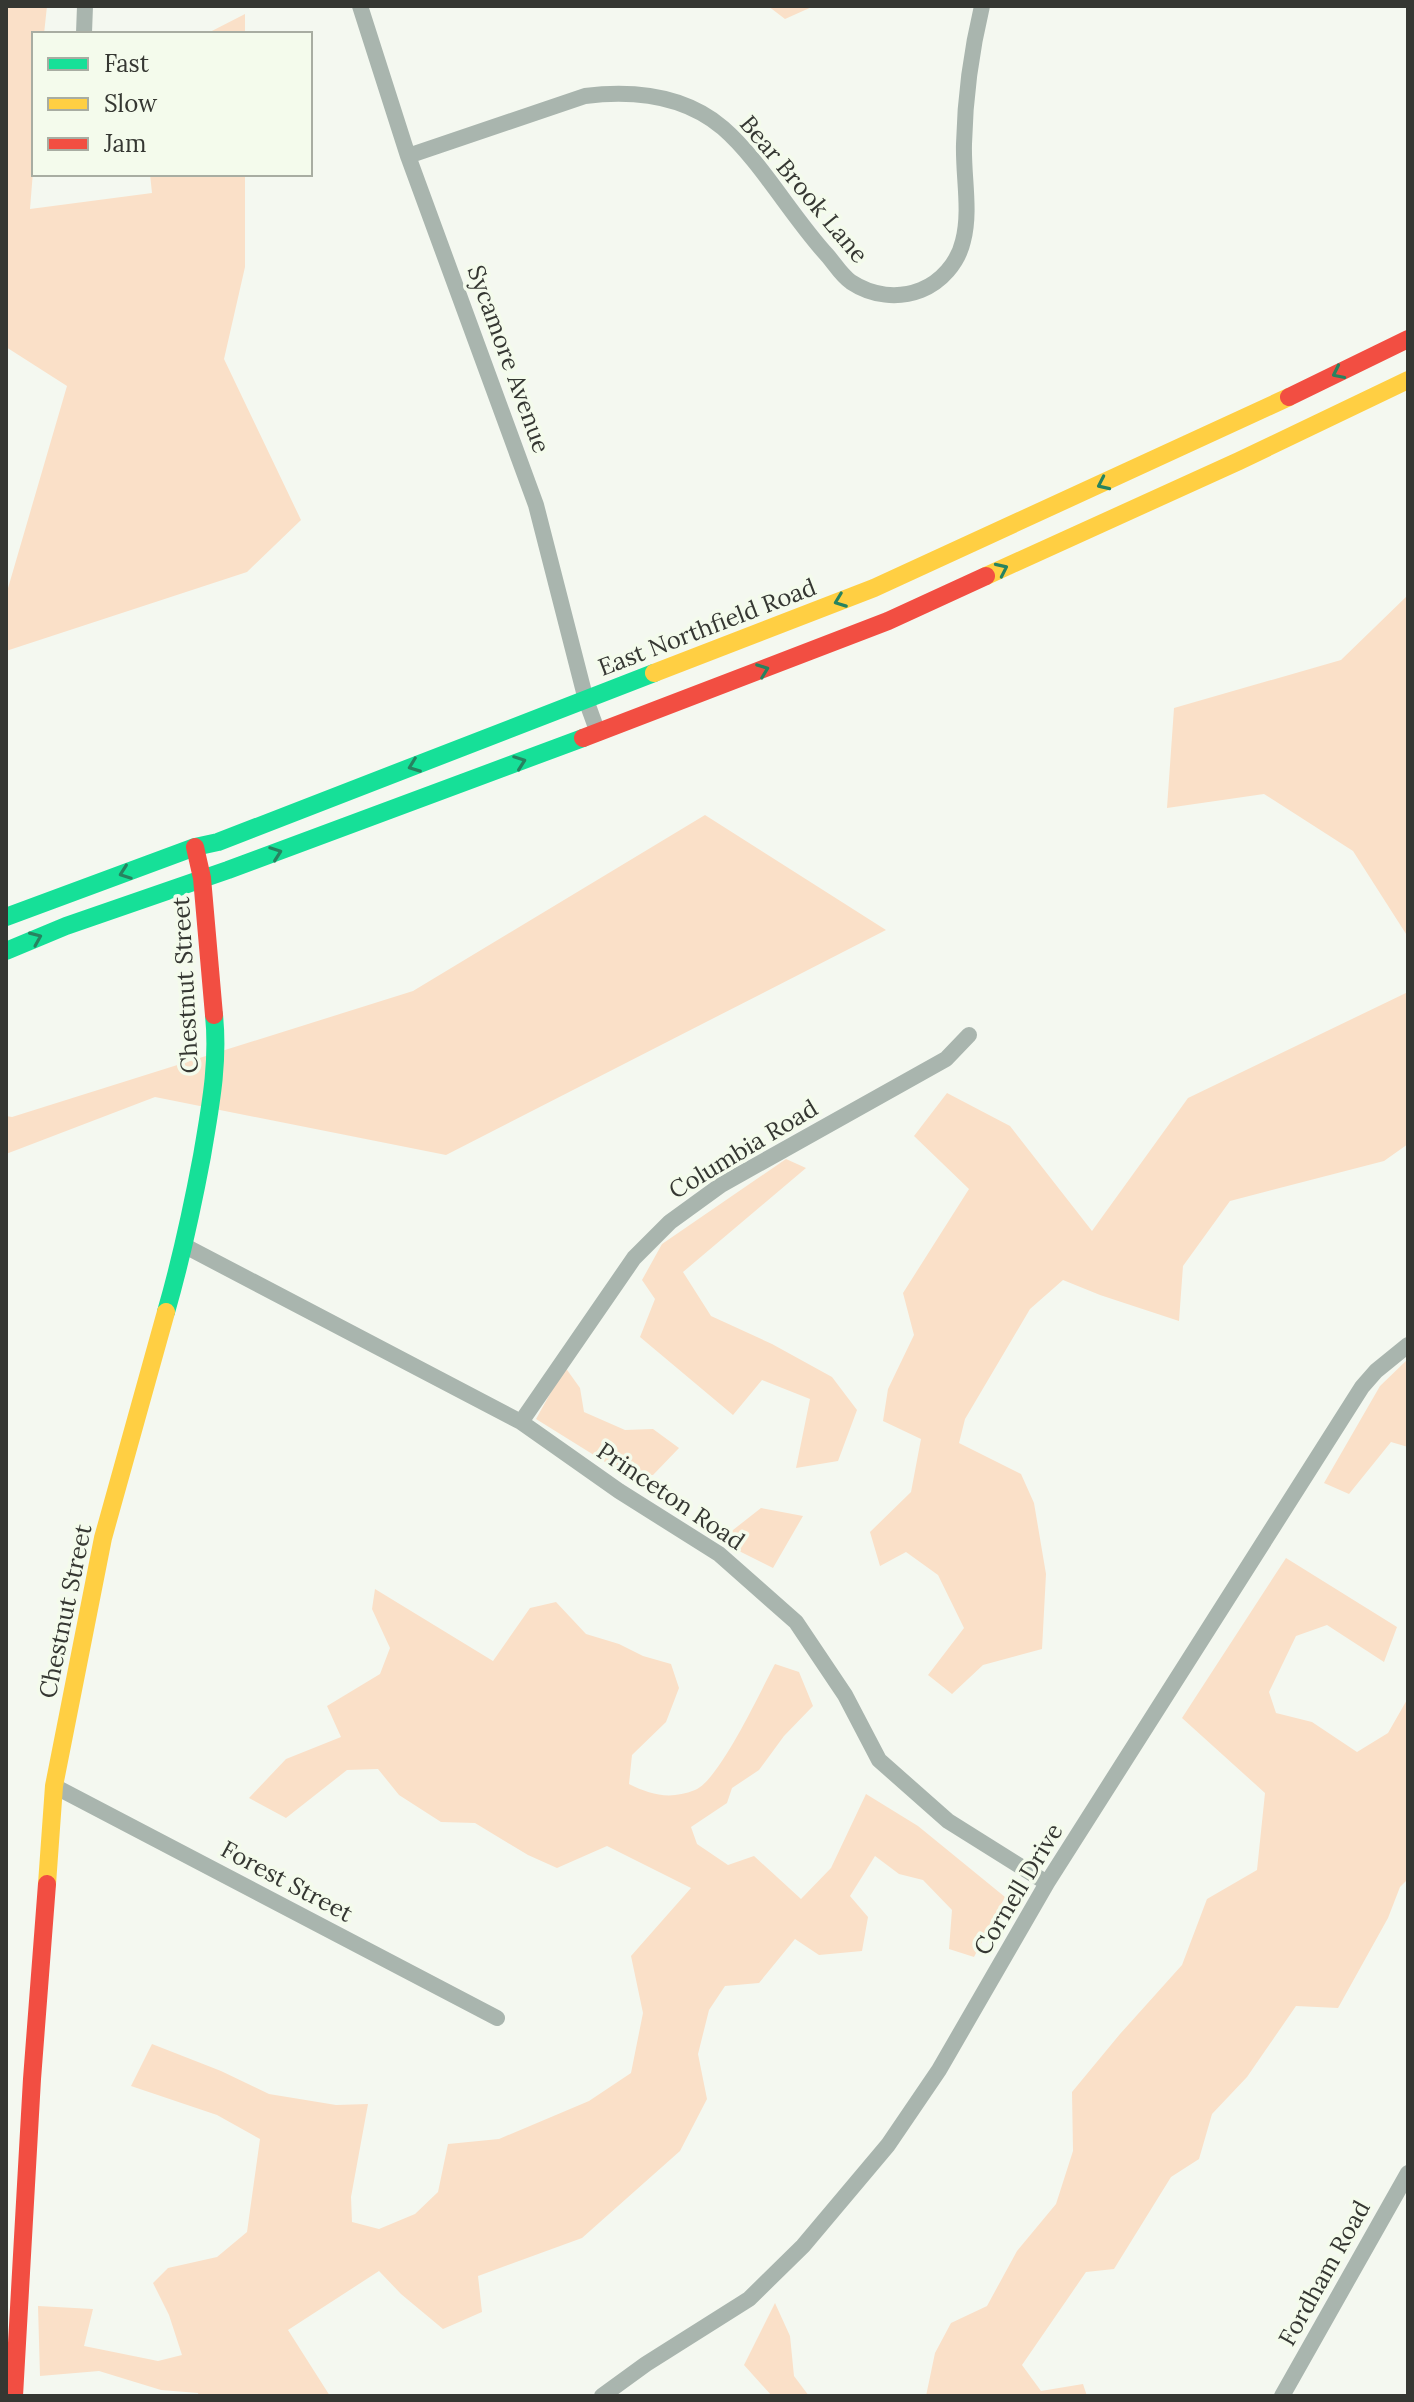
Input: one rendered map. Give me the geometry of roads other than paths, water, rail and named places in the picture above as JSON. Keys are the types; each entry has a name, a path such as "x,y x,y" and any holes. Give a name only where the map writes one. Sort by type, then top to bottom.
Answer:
{"main road":[{"name":"East Northfield Road","path":"6,917 195,847 218,842 874,588 1147,464 1408,339"},
{"path":"6,951 66,926 598,733 888,621 1408,380"},
{"path":"1147,464 1166,494"},
{"path":"874,588 888,621"},
{"name":"Chestnut Street","path":"14,2396 32,2079 54,1786 103,1538 185,1246 214,1089 217,1056 202,878 195,847"}],"street":[{"path":"84,32 85,6"},
{"name":"Sycamore Avenue","path":"360,6 408,156 536,505 586,700 598,733"},
{"name":"Bear Brook Lane","path":"408,156 585,96 615,92 640,93 666,99 693,109 722,128 747,154 806,232 852,283 880,294 910,294 938,281 949,270 963,243 966,228 964,143 970,55 982,6"},
{"name":"Columbia Road","path":"521,1422 634,1258 670,1222 721,1185 946,1059 969,1035"},
{"name":"Princeton Road","path":"185,1246 521,1422 619,1491 719,1554 796,1622 845,1695 879,1760 948,1821 1047,1883"},
{"name":"Cornell Drive","path":"602,2396 646,2364 749,2299 803,2246 888,2145 939,2070 1047,1883 1362,1387 1408,1345"},
{"name":"Forest Street","path":"54,1786 497,2018"},
{"name":"Fordham Road","path":"1282,2396 1408,2173"}]}
